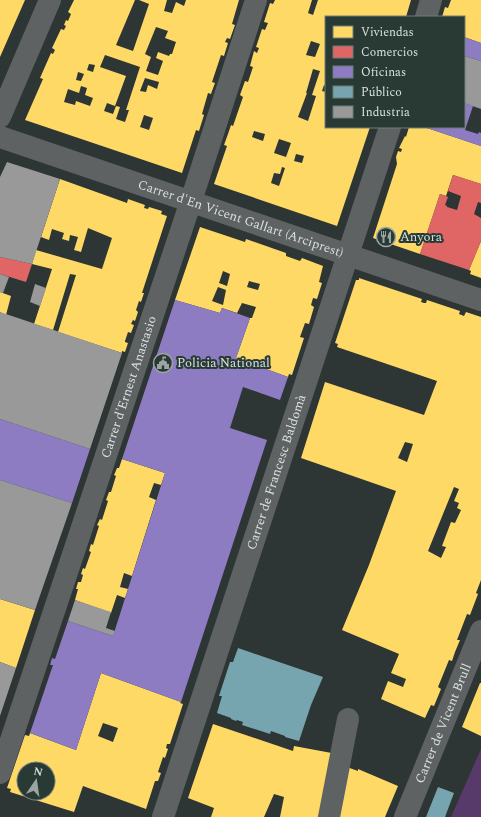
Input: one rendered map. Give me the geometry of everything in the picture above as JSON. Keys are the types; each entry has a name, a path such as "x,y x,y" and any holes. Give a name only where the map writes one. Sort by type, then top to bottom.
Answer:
{"street":[{"path":"0,118 50,0"},
{"name":"Carrer d'Ernest Anastasio","path":"0,773 191,201 256,0"},
{"path":"426,16 431,0"},
{"name":"Carrer de Francesc Baldomà","path":"163,817 390,128"},
{"name":"Carrer d'En Vicent Gallart (Arciprest)","path":"0,137 481,300"},
{"name":"Carrer de Vicent Brull","path":"405,817 481,631"},
{"path":"329,817 348,719"}],"shaded area":[{"path":"481,749 481,817 451,817"}],"building: Viviendas":[{"path":"0,0 25,0 0,57"},
{"path":"74,0 135,0 116,45 133,51 149,4 139,0 167,0 164,11 172,13 176,2 184,6 186,0 239,0 232,24 235,25 230,39 227,38 225,42 228,43 224,56 221,55 212,82 215,83 211,94 208,93 199,131 196,130 182,173 25,120 43,79 40,78 51,53 53,54 55,50 52,48 61,29 64,30 66,20 68,21 71,14 68,12","holes":["156,27 168,31 165,38 176,42 172,54 169,56 158,52 156,58 163,61 158,75 146,71 151,57 145,54","105,55 140,67 126,110 129,110 125,122 116,119 120,107 116,106 113,114 104,111 107,103 115,106 126,76 100,67","89,64 95,65 93,72 87,70","78,72 84,74 81,81 76,80","145,78 159,82 157,89 148,85 146,92 140,91","81,86 87,88 85,95 93,98 90,106 76,101 75,105 64,102 68,89 79,93","144,115 153,118 149,130 140,127"]},
{"path":"275,0 312,0 308,13 313,15 318,0 411,0 406,16 325,16 325,86 322,91 325,92 325,128 370,128 337,226 214,184 227,146 224,145 231,125 233,126 243,97 240,95 245,81 248,82 253,67 250,66 254,51 257,53 259,48 256,47 262,29 265,30 268,23 264,22 270,3 273,4","holes":["311,41 320,44 315,57 306,55","313,69 320,71 312,95 316,96 308,121 298,117","254,131 265,134 263,141 252,137","279,139 291,143 286,157 274,153","296,154 304,156 302,163 294,161","282,167 285,168 279,186 271,183 274,173 280,174"]},
{"path":"451,0 481,0 481,43 465,37 465,16 442,16 445,7 448,8"},
{"path":"409,128 427,128 481,146 481,184 453,175 446,196 440,194 420,254 373,238 397,164 396,157 398,151 401,152 402,149 399,148 405,136 406,137"},
{"path":"60,179 127,203 128,199 145,205 144,208 148,209 149,207 162,211 161,214 167,216 142,293 144,293 136,310 138,312 135,321 133,320 131,324 134,325 131,333 128,332 125,341 128,343 125,352 122,351 122,353 58,332 76,275 70,274 53,330 34,324 52,269 32,264 36,250 102,269 112,238 88,228 81,252 74,250 78,237 70,235 69,241 62,239 64,233 52,229 49,240 41,237"},
{"path":"200,227 245,242 246,239 286,253 286,256 300,261 302,258 323,266 319,282 322,283 317,299 313,298 311,305 314,307 309,324 305,323 300,337 304,338 292,375 289,374 288,377 236,358 250,318 252,318 256,307 242,303 237,313 222,308 220,313 175,300","holes":["223,271 230,274 227,286 219,283","249,281 260,284 258,290 247,287","218,287 226,290 223,305 212,301"]},
{"path":"481,241 481,278 470,274 471,271 469,270"},
{"path":"359,278 422,299 421,302 424,303 426,303 427,300 460,311 459,314 464,316 466,312 481,317 481,580 476,593 478,594 470,615 467,614 457,640 460,640 452,661 449,660 438,687 441,689 434,706 431,705 425,718 381,699 388,681 403,687 406,679 391,673 399,654 342,630 369,565 396,491 301,458 325,382 424,415 437,381 337,347 338,344 335,343 356,280 359,280","holes":["405,442 413,444 407,462 398,458","454,487 459,489 454,501 459,503 457,508 461,510 455,523 451,522 442,546 446,547 441,558 428,551"]},
{"path":"0,292 11,296 6,315 0,312"},
{"path":"122,459 165,473 161,485 154,483 149,497 156,500 132,576 124,573 120,587 128,589 125,598 117,595 111,613 75,600 78,582 81,582 83,575 81,574 83,568 85,569 91,552 89,551 91,544 93,545 99,526 97,525 100,519 102,520 108,501 106,500 109,492 111,492 116,476 114,475 117,468 119,468"},
{"path":"0,599 35,610 16,668 0,662"},
{"path":"101,673 183,704 170,744 167,744 166,748 168,749 165,758 163,757 158,772 161,773 158,781 155,781 146,809 83,786 74,812 39,801 56,801 56,761 16,761 25,735 29,736 30,733 76,750","holes":["103,723 118,728 113,742 98,736"]},
{"path":"481,683 481,736 462,727"},
{"path":"213,724 293,751 294,746 337,754 325,817 280,817 284,797 274,794 264,817 211,817 214,808 188,798"},
{"path":"16,762 16,794 10,792 11,789 7,788"},
{"path":"344,766 358,771 358,769 398,786 385,817 334,817"}],"building: Comercios":[{"path":"453,175 481,184 481,203 478,202 474,214 481,218 481,241 469,270 420,254 440,194 448,197 445,205 447,207 457,210 461,196 448,191"},
{"path":"0,257 32,264 26,282 0,274"}],"building: Oficinas":[{"path":"465,37 481,43 481,61 465,56"},
{"path":"465,103 473,106 465,130 478,134 479,132 481,133 481,146 427,128 465,128"},
{"path":"175,300 220,313 222,308 250,318 236,358 288,377 280,400 243,387 230,428 267,440 181,702 101,673 76,750 30,733 53,665 50,665 52,658 55,659 68,621 113,636 165,473 122,459"},
{"path":"0,419 90,449 72,503 0,480"}],"building: Público":[{"path":"238,648 323,677 311,705 299,741 271,731 270,734 242,725 243,722 236,721 217,713 222,696 219,696 230,662 233,662"},
{"path":"438,787 454,793 445,817 426,817"}],"building: Industria":[{"path":"465,56 481,61 481,109 465,103"},
{"path":"7,162 60,179 32,264 0,257 0,177"},
{"path":"0,274 9,277 3,293 0,292"},
{"path":"35,284 46,288 40,306 30,302"},
{"path":"0,312 122,353 90,449 0,419"},
{"path":"0,480 72,503 35,610 0,599"},
{"path":"75,600 111,612 106,628 115,631 113,636 68,621"},
{"path":"0,662 16,668 0,716"}],"place":[{"name":"Anyora","path":"386,237"},
{"name":"Policia National","path":"163,363"}]}
